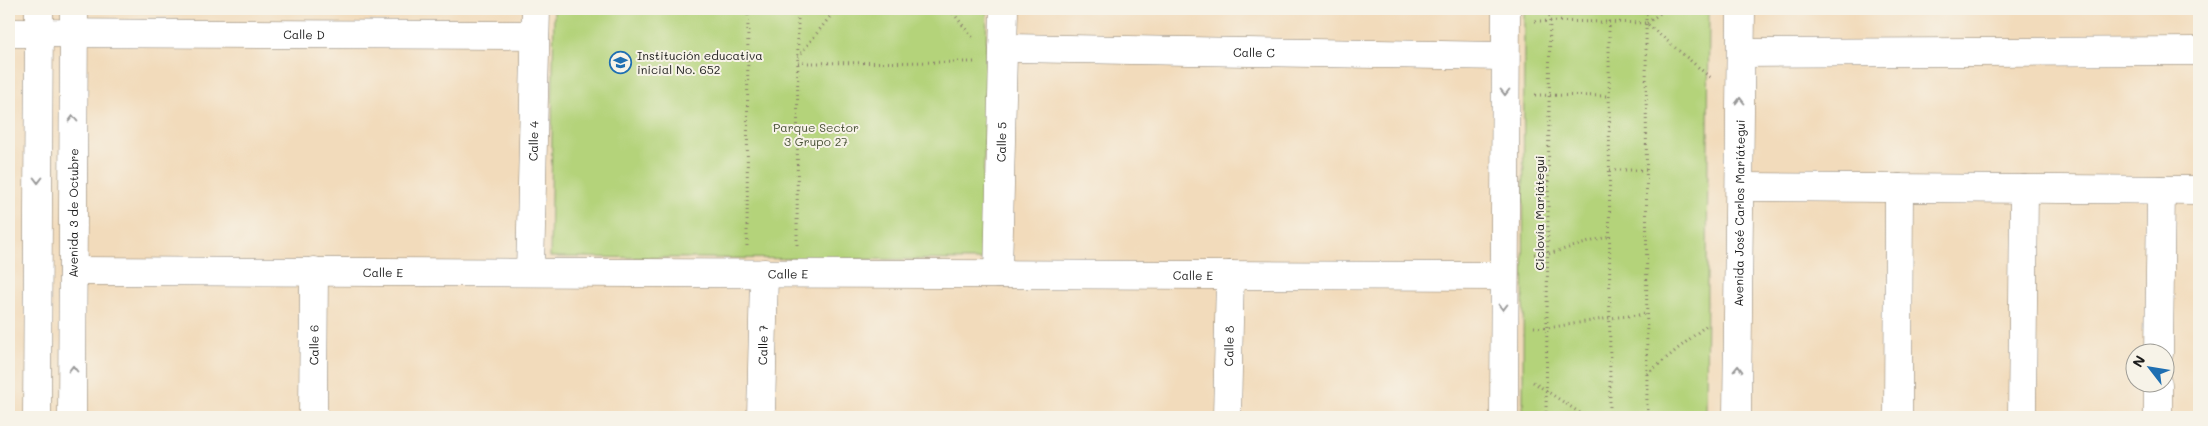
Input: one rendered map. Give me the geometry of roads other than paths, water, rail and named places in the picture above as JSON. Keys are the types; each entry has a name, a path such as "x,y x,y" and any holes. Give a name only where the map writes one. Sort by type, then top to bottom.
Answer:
{"street":[{"name":"Calle 5","path":"998,274 996,58 1004,9"},
{"name":"Avenida José Carlos Mariátegui","path":"1737,417 1741,9"},
{"path":"1504,417 1506,15"},
{"path":"37,417 39,21"},
{"name":"Calle D","path":"9,33 39,21 535,22"},
{"name":"Avenida 3 de Octubre","path":"72,417 74,21"},
{"name":"Calle 4","path":"530,272 535,22"},
{"path":"1741,53 2199,51"},
{"name":"Calle C","path":"996,58 1505,56"},
{"path":"1740,187 2199,190"},
{"path":"1898,417 1899,188"},
{"path":"2022,417 2024,189"},
{"path":"2159,344 2161,190"},
{"name":"Calle E","path":"73,271 1230,275 1504,265"},
{"name":"Calle 6","path":"312,417 314,271"},
{"name":"Calle 7","path":"755,273 761,417"},
{"name":"Calle 8","path":"1227,417 1230,275"},
{"path":"2158,394 2158,417"}],"place":[{"name":"Institución educativa inicial No. 652","path":"621,62"}],"park label":[{"name":"Parque Sector 3 Grupo 27","path":"816,134"}]}
